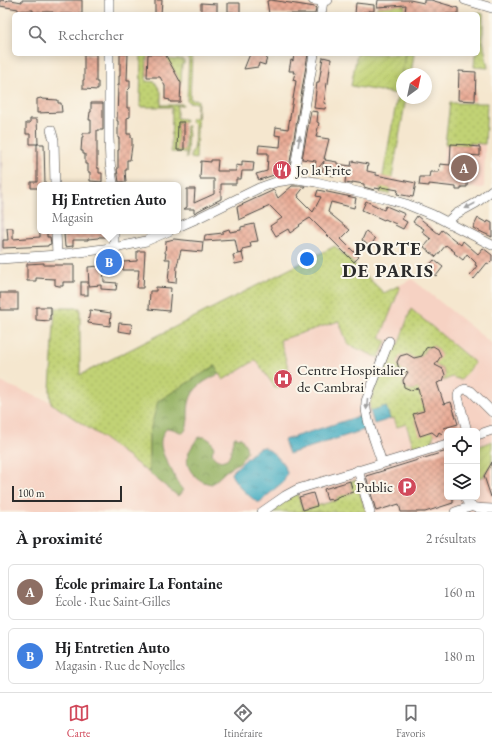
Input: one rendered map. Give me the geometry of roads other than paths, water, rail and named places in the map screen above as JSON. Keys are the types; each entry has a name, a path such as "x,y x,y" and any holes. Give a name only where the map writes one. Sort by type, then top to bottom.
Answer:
{"street":[{"path":"109,0 109,12"},
{"path":"313,0 325,1 321,12"},
{"path":"465,0 492,8"},
{"path":"109,56 109,138 112,182"},
{"path":"293,179 314,56"},
{"path":"51,130 54,140 55,182"},
{"path":"181,226 259,188 272,183 293,179 316,182 393,200 416,208 447,222 492,245"},
{"path":"447,222 456,214 476,203 492,190"},
{"path":"56,234 56,255"},
{"path":"114,234 114,248"},
{"path":"0,259 56,255 114,248 140,242 160,234"},
{"path":"382,463 370,426 366,401 389,342"},
{"path":"466,428 458,397 459,392 463,389 471,392 492,412"},
{"path":"480,434 492,430"},
{"path":"262,512 280,498 293,491 444,445"},
{"path":"358,470 370,512"},
{"path":"466,500 470,507 476,510 486,508 492,509"},
{"path":"456,512 470,507"}],"water":[{"path":"386,406 390,419 374,424 370,411"},
{"path":"363,415 367,429 289,454 284,440"},
{"path":"264,447 278,458 284,465 287,473 284,481 260,502 257,502 238,485 231,473 256,450"}],"place":[{"name":"École primaire La Fontaine","path":"464,168"},
{"name":"Jo la Frite","path":"282,170"},
{"name":"Hj Entretien Auto","path":"109,262"},
{"name":"Centre Hospitalier de Cambrai","path":"283,379"},
{"name":"Public","path":"407,487"}],"district":[{"name":"PORTE DE PARIS","path":"388,259"}]}
